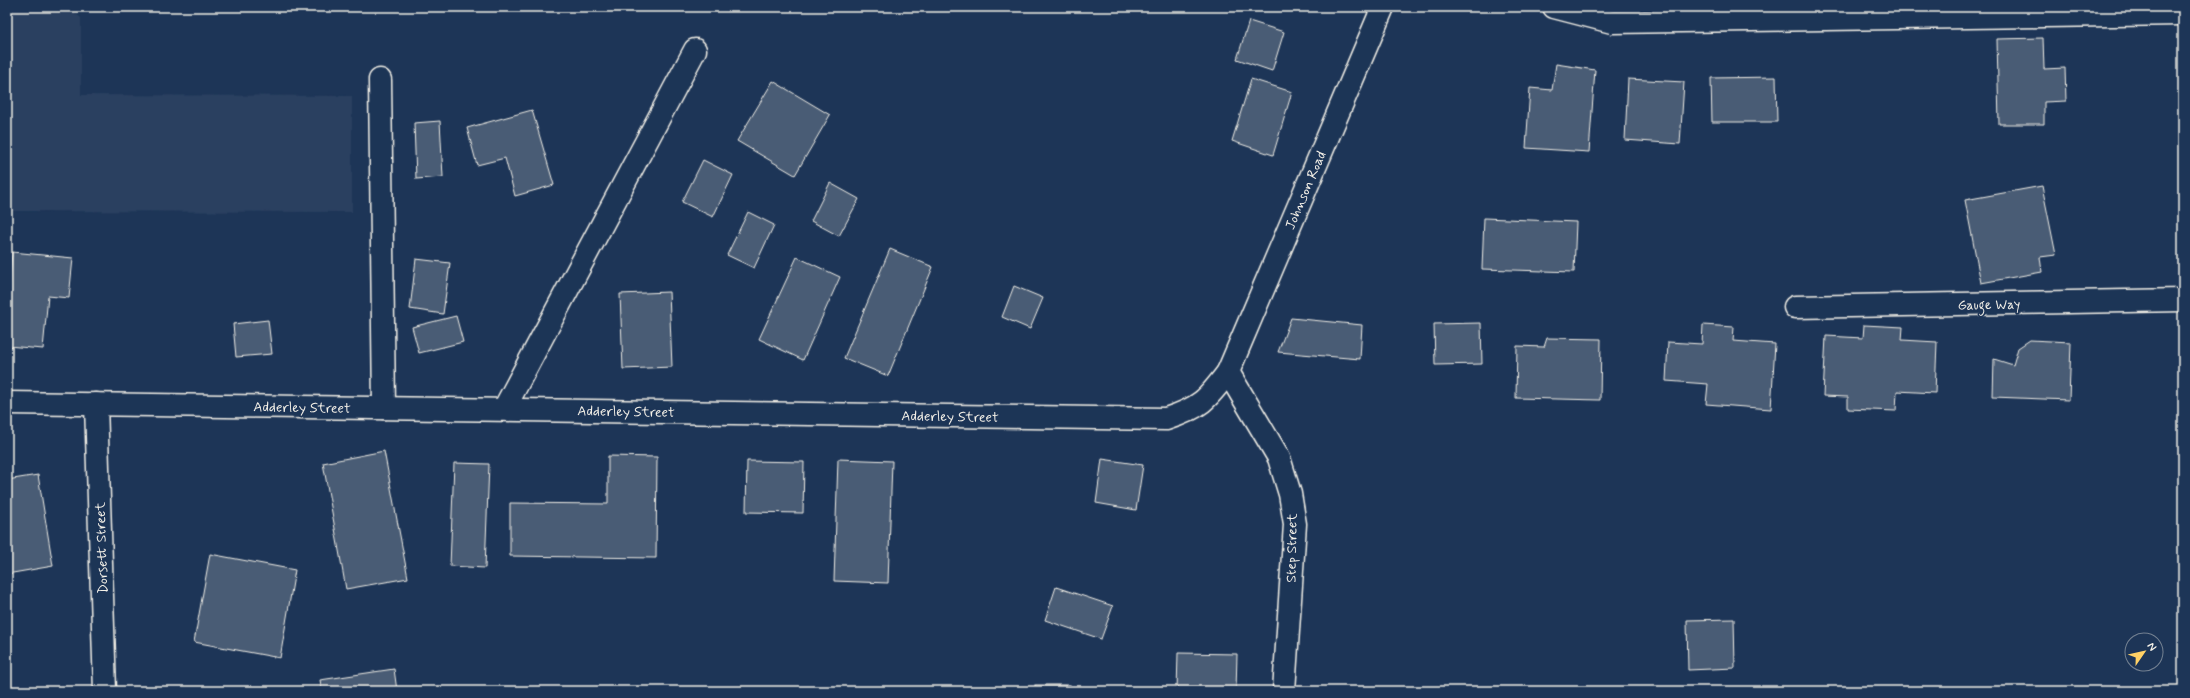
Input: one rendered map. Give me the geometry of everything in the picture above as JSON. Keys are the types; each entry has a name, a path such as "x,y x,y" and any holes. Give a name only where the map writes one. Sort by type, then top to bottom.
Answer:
{"street":[{"name":"Johnson Road","path":"1228,372 1383,7"},
{"path":"1554,7 1612,22 2177,12"},
{"path":"504,409 695,50"},
{"path":"380,80 384,408"},
{"name":"Gauge Way","path":"1795,307 2183,300"},
{"name":"Adderley Street","path":"7,403 1166,419 1188,412 1207,400 1228,372"},
{"name":"Step Street","path":"1228,372 1279,458 1290,494 1295,524 1284,691"},
{"name":"Dorsett Street","path":"96,404 105,691"}],"shaded area":[{"path":"7,7 67,7 81,18 81,95 352,96 352,212 7,211"}],"building":[{"path":"1249,21 1284,32 1272,71 1237,59"},
{"path":"2043,38 2044,69 2065,68 2066,101 2044,102 2044,124 1999,124 1997,39"},
{"path":"1556,64 1595,70 1589,152 1526,148 1530,88 1552,90"},
{"path":"1776,77 1777,122 1712,122 1711,78"},
{"path":"1251,79 1292,92 1273,155 1232,141"},
{"path":"1628,79 1684,82 1680,144 1625,140"},
{"path":"773,81 830,115 795,175 737,141"},
{"path":"532,110 554,185 515,196 505,158 477,165 467,128"},
{"path":"440,121 443,177 416,179 414,123"},
{"path":"703,160 733,175 713,217 682,202"},
{"path":"830,183 859,199 839,236 811,221"},
{"path":"2042,186 2056,255 2040,257 2042,272 1981,283 1965,200"},
{"path":"748,212 774,225 754,268 727,255"},
{"path":"1484,218 1576,222 1574,272 1482,269"},
{"path":"890,249 933,267 888,376 844,358"},
{"path":"12,252 73,258 69,298 48,296 43,349 7,346 7,319"},
{"path":"797,257 840,277 803,360 759,339"},
{"path":"416,259 450,263 443,314 410,309"},
{"path":"1014,286 1043,298 1030,329 1002,317"},
{"path":"669,292 672,367 623,369 620,294"},
{"path":"456,316 463,342 419,353 412,327"},
{"path":"1291,318 1362,325 1360,359 1278,352"},
{"path":"268,320 272,354 236,357 233,324"},
{"path":"1481,323 1482,364 1435,365 1434,324"},
{"path":"1703,325 1734,327 1733,341 1775,344 1771,409 1706,404 1708,384 1666,381 1668,342 1702,344"},
{"path":"1864,325 1903,327 1902,340 1937,342 1935,393 1897,391 1896,411 1848,409 1848,397 1823,396 1826,336 1863,338"},
{"path":"1547,338 1601,339 1600,400 1516,398 1517,346 1544,347"},
{"path":"2030,340 2071,342 2069,400 1993,397 1994,359 2013,365 2018,348"},
{"path":"384,451 408,578 346,589 323,463"},
{"path":"608,456 657,457 656,558 510,556 510,503 608,504"},
{"path":"838,459 892,461 888,583 834,581"},
{"path":"1102,459 1143,465 1136,510 1096,503"},
{"path":"747,461 804,462 803,513 746,512"},
{"path":"454,463 489,464 485,568 450,566"},
{"path":"38,475 53,566 7,574 7,480"},
{"path":"210,554 295,570 280,658 194,642"},
{"path":"1056,587 1113,606 1101,639 1045,620"},
{"path":"1734,619 1735,668 1688,670 1687,620"},
{"path":"1178,653 1237,654 1236,691 1177,691"},
{"path":"394,669 397,691 322,691 320,680"},
{"path":"1035,685 1070,685 1070,691 1035,691"}]}
